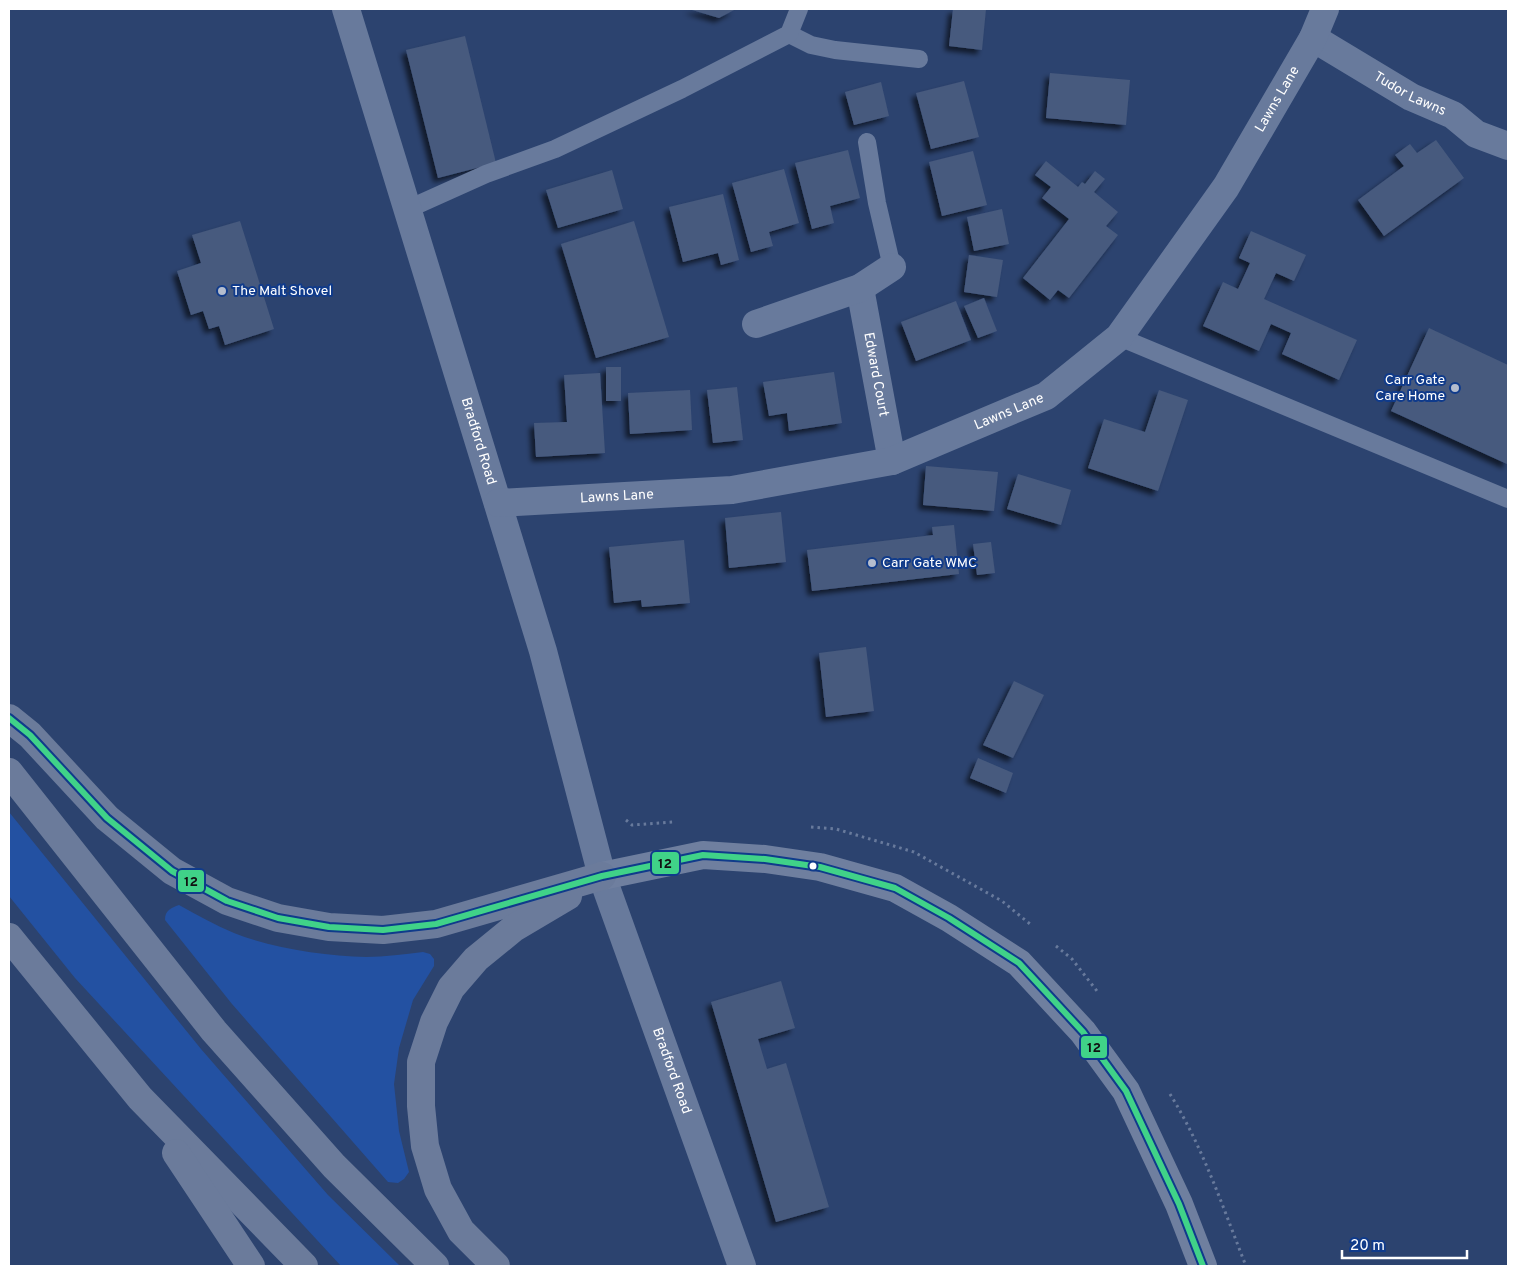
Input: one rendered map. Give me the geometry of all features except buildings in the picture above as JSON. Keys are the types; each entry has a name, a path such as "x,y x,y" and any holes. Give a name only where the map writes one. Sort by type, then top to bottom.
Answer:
{"highway":[{"path":"9,718 30,736 107,818 172,871 227,901 278,918 329,927 383,930 436,924 602,876"},
{"path":"9,772 214,1031 334,1166 435,1266"},
{"path":"496,1266 461,1232 438,1189 425,1146 421,1106 421,1062 434,1022 451,988 476,960 514,928 602,876"},
{"path":"9,937 140,1098 304,1266"},
{"path":"140,1098 251,1266"}],"street":[{"name":"Bradford Road","path":"346,9 543,651 602,876 742,1266"},
{"name":"Lawns Lane","path":"498,503 732,490 892,461 1046,396 1119,337 1226,187 1313,38 1325,9"},
{"name":"Tudor Lawns","path":"1313,38 1411,97 1453,115 1476,134 1508,146"},
{"path":"756,324 860,288 892,267"},
{"name":"Edward Court","path":"860,288 892,461"},
{"path":"602,876 703,855 766,859 820,867 895,888 950,918 1012,958 1019,963 1083,1032 1126,1091 1179,1204 1202,1266"}],"lane":[{"path":"408,209 486,174 555,149 789,34 799,9"},
{"path":"789,34 811,45 835,50 919,59"},
{"path":"867,142 877,203 892,267"},
{"path":"1119,337 1508,499"}],"shaded area":[{"path":"9,812 201,1049 328,1195 400,1266 341,1266 75,978 9,896"},
{"path":"179,905 234,933 281,947 316,953 366,957 423,952 430,954 434,959 434,966 413,1000 399,1048 394,1084 399,1131 409,1172 404,1179 398,1183 388,1182 232,1004 165,920 167,912"}],"transit line":[{"name":"12","path":"9,718 30,735 107,818 172,871 227,901 278,918 329,927 383,930 436,924 602,876 703,855 765,859 820,867 895,888 949,918 1019,963 1083,1032 1126,1091 1179,1204 1203,1266"}],"place":[{"name":"The Malt Shovel","path":"222,291"},
{"name":"Carr Gate Care Home","path":"1455,388"},
{"name":"Carr Gate WMC","path":"872,563"}]}
